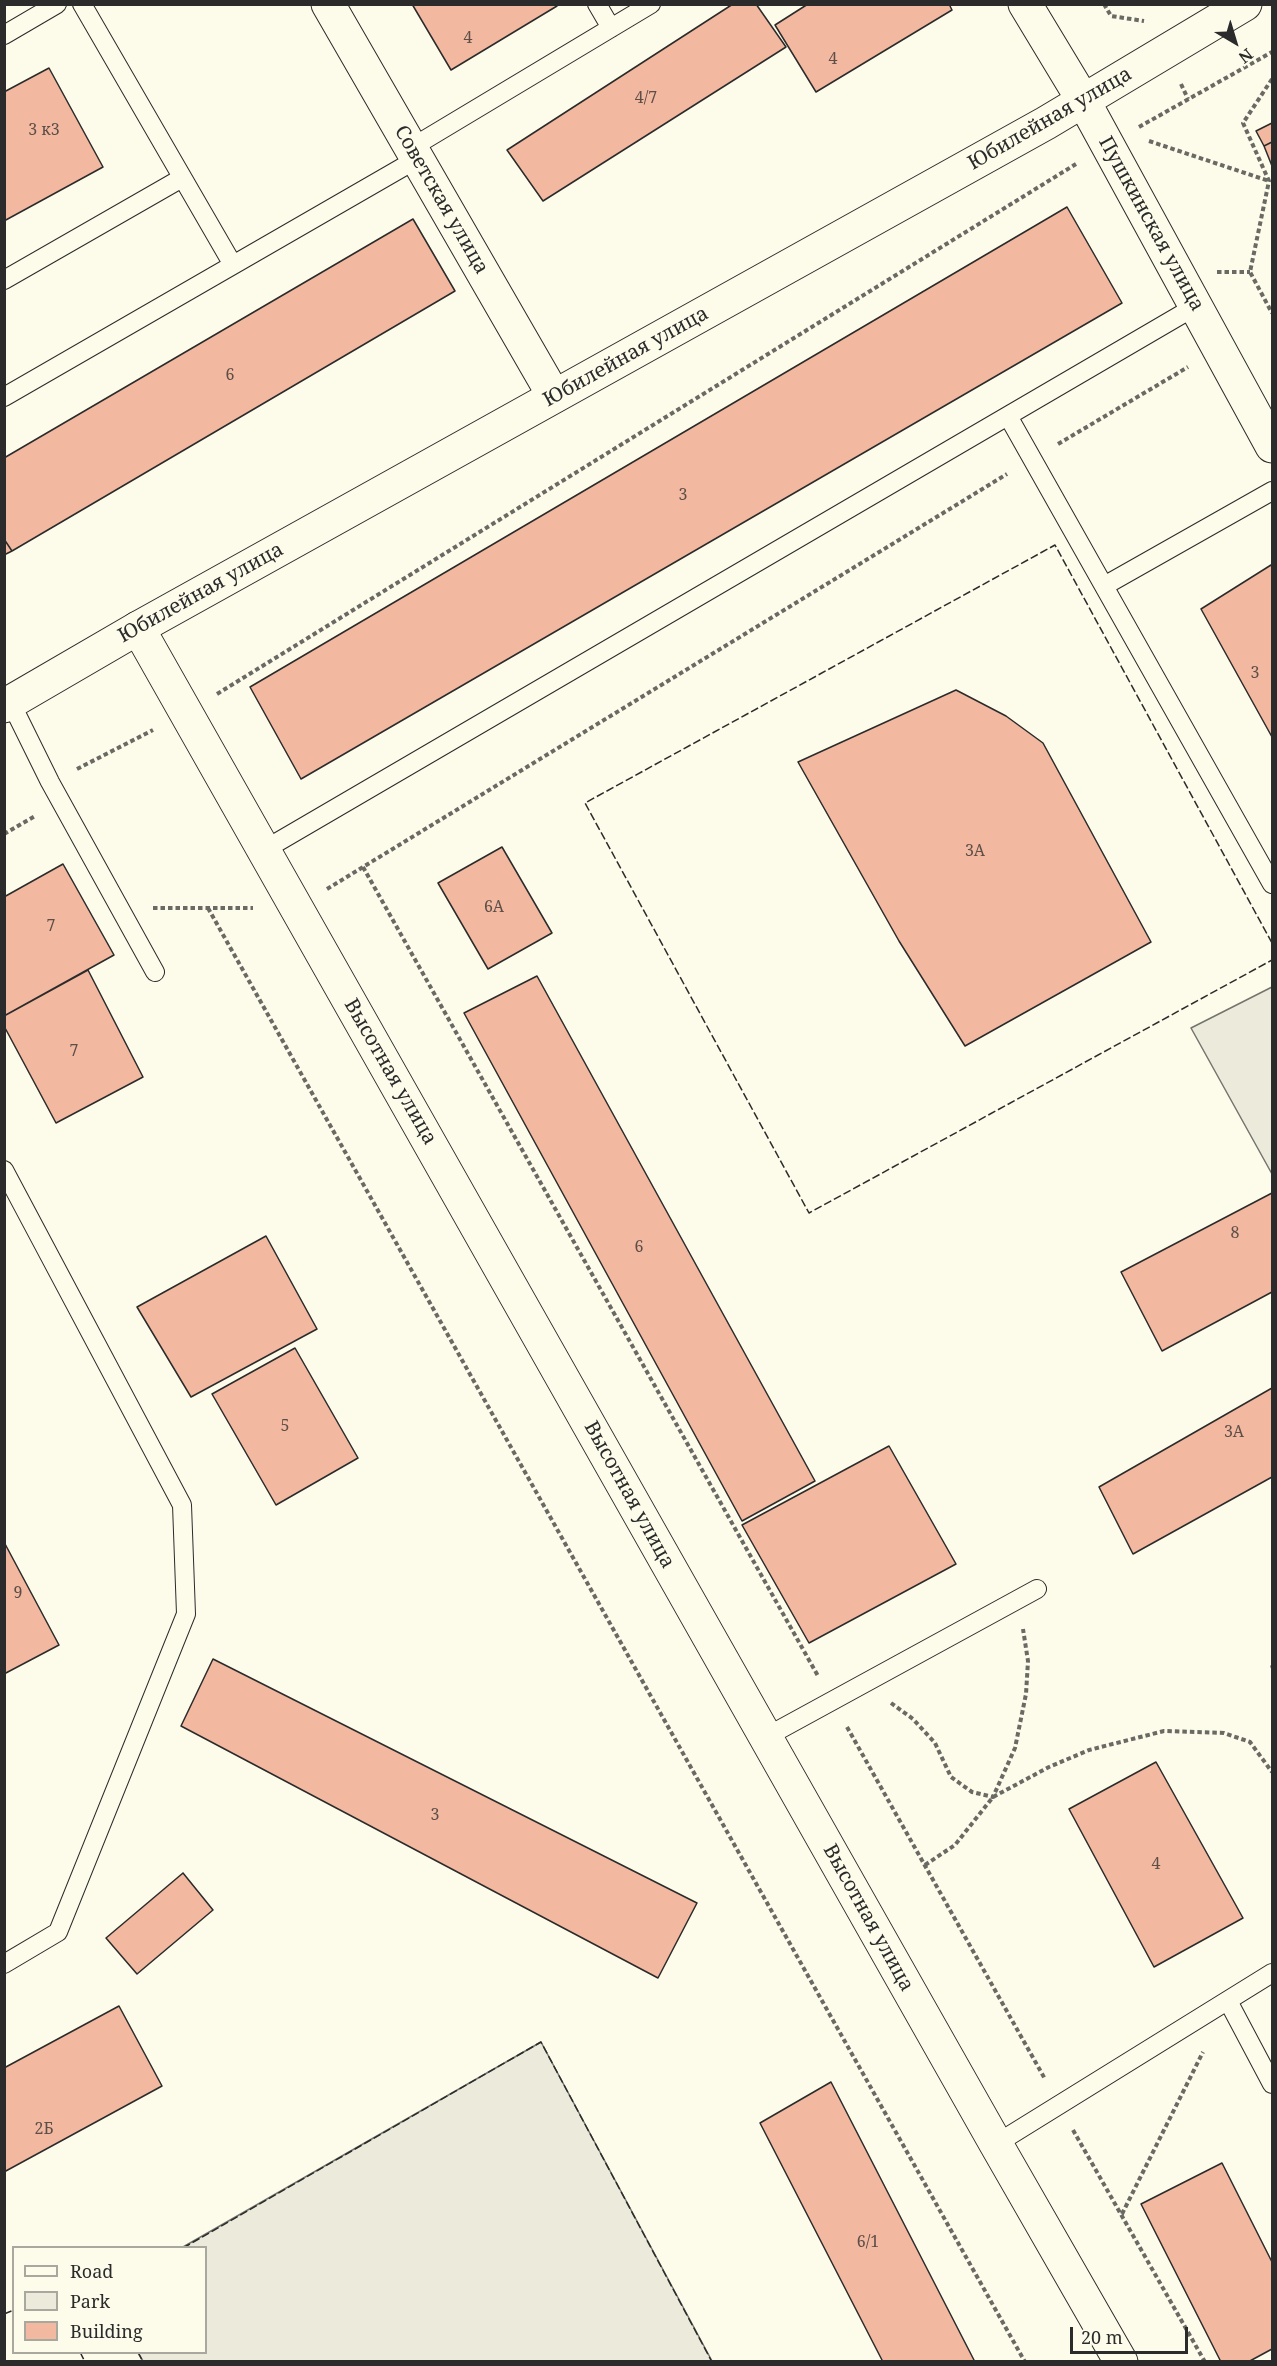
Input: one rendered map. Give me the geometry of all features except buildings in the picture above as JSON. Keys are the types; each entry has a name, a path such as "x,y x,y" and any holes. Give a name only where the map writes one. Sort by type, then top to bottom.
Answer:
{"street":[{"name":"Советская улица","path":"328,4 554,396"},
{"name":"Пушкинская улица","path":"1025,4 1083,100 1117,139 1196,306 1272,446"},
{"name":"Юбилейная улица","path":"8,705 138,628 1046,123 1245,4"},
{"name":"Высотная улица","path":"138,628 1121,2361"}],"lane":[{"path":"4,35 57,4"},
{"path":"82,4 233,265"},
{"path":"597,4 611,28"},
{"path":"4,397 233,265 651,4"},
{"path":"4,280 182,178"},
{"path":"264,850 1196,306"},
{"path":"1008,416 1272,884"},
{"path":"1104,586 1272,491"},
{"path":"8,705 155,972"},
{"path":"4,1170 182,1505 186,1614 58,1932 4,1964"},
{"path":"766,1737 1037,1589"},
{"path":"996,2144 1272,1973"},
{"path":"1228,2001 1272,2084"}],"path":[{"path":"1104,4 1111,16 1143,20"},
{"path":"214,697 1117,139 1272,52"},
{"path":"1272,79 1244,123 1269,181 1250,272 1272,313"},
{"path":"1117,139 1269,181"},
{"path":"1208,272 1250,272"},
{"path":"119,908 296,908 1032,459 1219,349"},
{"path":"4,834 52,806 41,787 186,713"},
{"path":"363,867 1205,2361"},
{"path":"208,908 1025,2361"},
{"path":"925,1866 955,1845 993,1797 1015,1748 1026,1694 1028,1661 1019,1598"},
{"path":"863,1684 913,1719 935,1743 951,1777 972,1792 993,1797 1049,1767 1089,1750 1164,1731 1224,1733 1250,1742 1272,1772"},
{"path":"1121,2215 1228,2001"}],"green space":[{"path":"1272,987 1272,1174 1191,1028"},
{"path":"541,2042 712,2361 143,2361 139,2354 207,2354 207,2246 185,2246"}],"fence":[{"path":"1272,943 1055,545 585,803 809,1213 1272,960"},
{"path":"186,2246 541,2042 712,2362"},
{"path":"4,2314 12,2311"},
{"path":"81,2354 85,2362"},
{"path":"139,2354 143,2362"}]}
